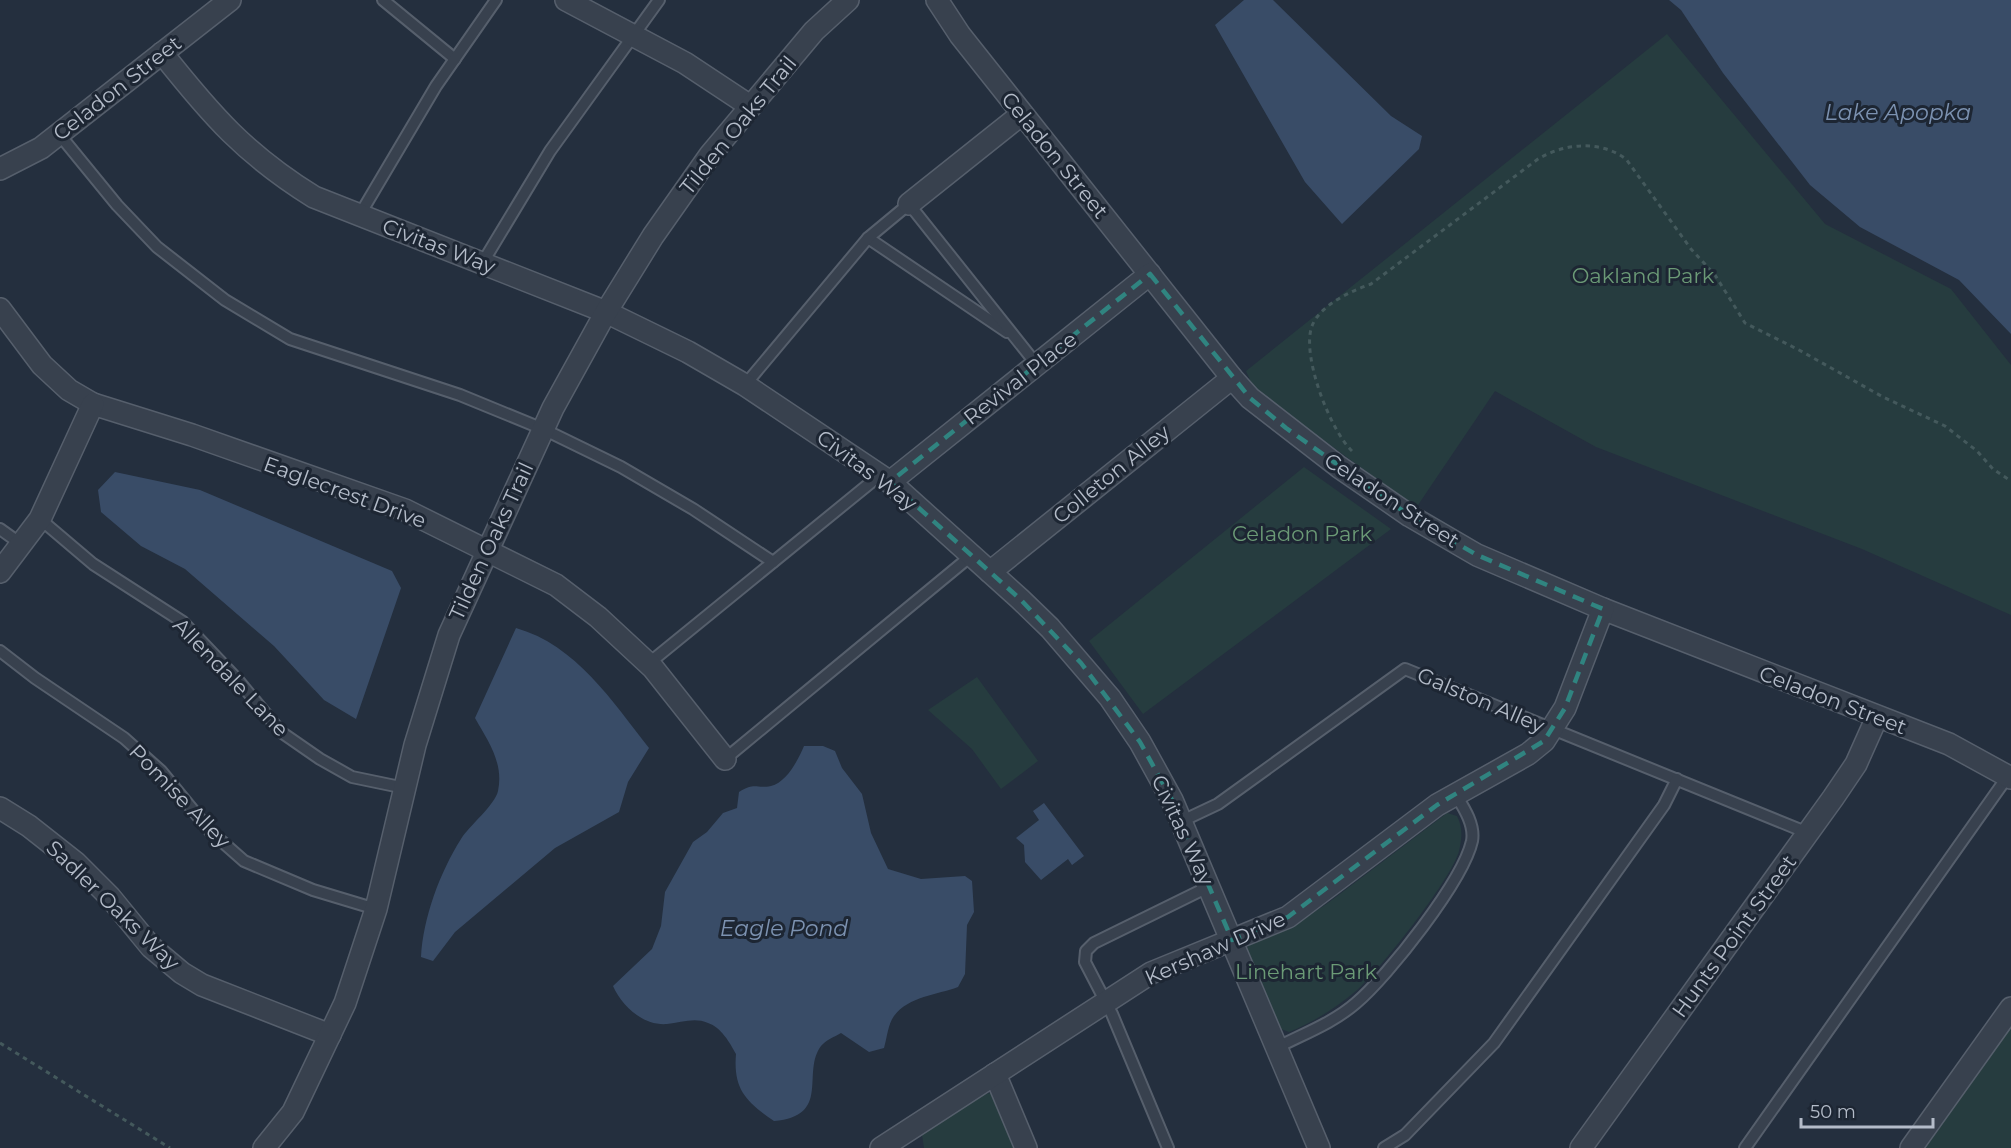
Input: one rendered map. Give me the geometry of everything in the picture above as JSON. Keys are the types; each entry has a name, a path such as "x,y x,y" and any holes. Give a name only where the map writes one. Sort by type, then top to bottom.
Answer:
{"street":[{"name":"Celadon Street","path":"0,169 41,148 230,0"},
{"path":"566,0 685,63 750,106"},
{"name":"Tilden Oaks Trail","path":"264,1148 293,1112 345,1003 376,909 405,788 448,635 543,429 606,312 659,227 710,155 814,31 848,0"},
{"name":"Celadon Street","path":"937,0 960,35 1232,378 1250,399 1286,428 1410,516 1477,555 1603,609 1949,744 2010,777"},
{"name":"Civitas Way","path":"162,53 220,123 265,165 314,197 606,312 688,352 746,385 885,478 1050,628 1110,698 1140,742 1182,821 1319,1148"},
{"path":"909,204 1022,114"},
{"name":"Revival Place","path":"885,478 1037,365 1150,274"},
{"name":"Eaglecrest Drive","path":"0,309 42,365 69,390 93,404 192,435 405,510 556,585 598,617 648,663 725,759"},
{"name":"Colleton Alley","path":"990,572 1232,378"},
{"path":"0,572 40,519 93,404"},
{"name":"Kershaw Drive","path":"881,1148 909,1141 995,1074 1151,973 1288,917 1437,806 1528,754 1552,730 1565,708 1603,609"},
{"name":"Hunts Point Street","path":"1589,1145 1856,764 1877,717"},
{"name":"Sadler Oaks Way","path":"0,808 29,826 76,863 110,897 151,947 182,973 202,985 330,1035"},
{"path":"1911,1148 2011,1008"},
{"path":"995,1074 1026,1148"}],"lane":[{"path":"383,0 454,59"},
{"path":"359,216 454,59 496,0"},
{"path":"483,262 550,151 632,34 659,0"},
{"path":"59,134 117,205 157,247 225,300 290,339 459,395 543,429 621,467 693,509 773,562"},
{"path":"746,385 868,238 909,204 1037,365"},
{"path":"868,238 979,315 1011,333"},
{"path":"648,663 773,562 885,478"},
{"name":"Allendale Lane","path":"40,519 93,564 183,622 237,679 281,732 320,759 352,777 405,788"},
{"path":"0,529 21,544"},
{"path":"725,759 972,555"},
{"name":"Pomise Alley","path":"0,651 35,678 124,738 161,771 210,831 244,861 313,890 376,909"},
{"name":"Galston Alley","path":"1182,821 1218,804 1405,669 1808,833"},
{"path":"1746,1148 2010,777"},
{"path":"1384,1148 1405,1136 1494,1043 1664,805 1677,779"},
{"path":"1276,1048 1334,1020 1379,981 1462,870 1473,839 1469,817 1456,795"},
{"path":"1168,1148 1106,1002 1085,962 1086,951 1094,943 1210,886"}],"path":[{"path":"1353,452 1344,443 1323,400 1307,347 1312,325 1323,311 1351,291 1371,284 1538,159 1559,149 1588,146 1606,147 1626,159 1691,249 1715,275 1745,323 1945,426 1977,451 1993,469 2011,481"},
{"path":"0,1043 170,1148"}],"highlighted area":[{"path":"1150,274 1250,398 1286,428 1410,516 1477,555 1603,609 1565,708 1544,741 1437,805 1288,917 1232,940 1172,800 1140,742 1081,663 1020,599 890,482"}],"green space":[{"name":"Oakland Park","path":"1667,34 1825,224 1951,289 2011,365 2011,615 1862,549 1596,447 1495,391 1416,508 1254,389 1246,371"},
{"name":"Celadon Park","path":"1304,467 1391,529 1143,714 1089,641"},
{"path":"977,677 1038,761 1001,789 972,749 928,710"},
{"name":"Linehart Park","path":"1447,813 1457,816 1459,820 1461,842 1459,851 1443,882 1413,924 1381,965 1356,991 1307,1024 1289,1032 1281,1029 1249,959 1247,948 1251,942 1296,924 1328,903"},
{"path":"2011,1022 2011,1148 1921,1148"},
{"path":"990,1093 996,1097 1017,1148 924,1148 922,1135 978,1096"}],"water":[{"path":"1244,0 1273,0 1391,116 1422,136 1419,149 1342,224 1305,182 1215,25"},
{"name":"Lake Apopka","path":"1669,0 2011,0 2011,334 1959,280 1860,227 1810,185 1723,73 1681,10"},
{"path":"115,472 200,490 392,571 401,588 356,719 324,700 274,646 185,569 141,546 101,512 98,490"},
{"path":"516,628 557,647 575,661 606,694 649,748 628,782 619,812 555,848 455,932 433,961 421,957 425,927 434,896 453,852 461,839 492,803 498,791 497,762 475,718"},
{"name":"Eagle Pond","path":"804,746 823,746 835,751 842,768 862,794 871,833 888,869 921,879 965,876 972,881 974,912 967,925 965,974 958,987 915,1000 900,1009 890,1023 884,1048 869,1052 841,1033 825,1042 821,1046 813,1068 812,1092 809,1102 803,1111 792,1117 774,1121 743,1094 737,1077 736,1054 717,1028 698,1020 667,1024 650,1022 634,1013 622,1001 613,986 652,949 661,926 665,892 693,842 707,832 723,813 737,808 739,792 752,786 771,786 782,780 795,764"},
{"path":"1044,803 1084,856 1072,865 1068,859 1041,880 1025,862 1024,845 1016,838 1039,820 1033,811"}]}
